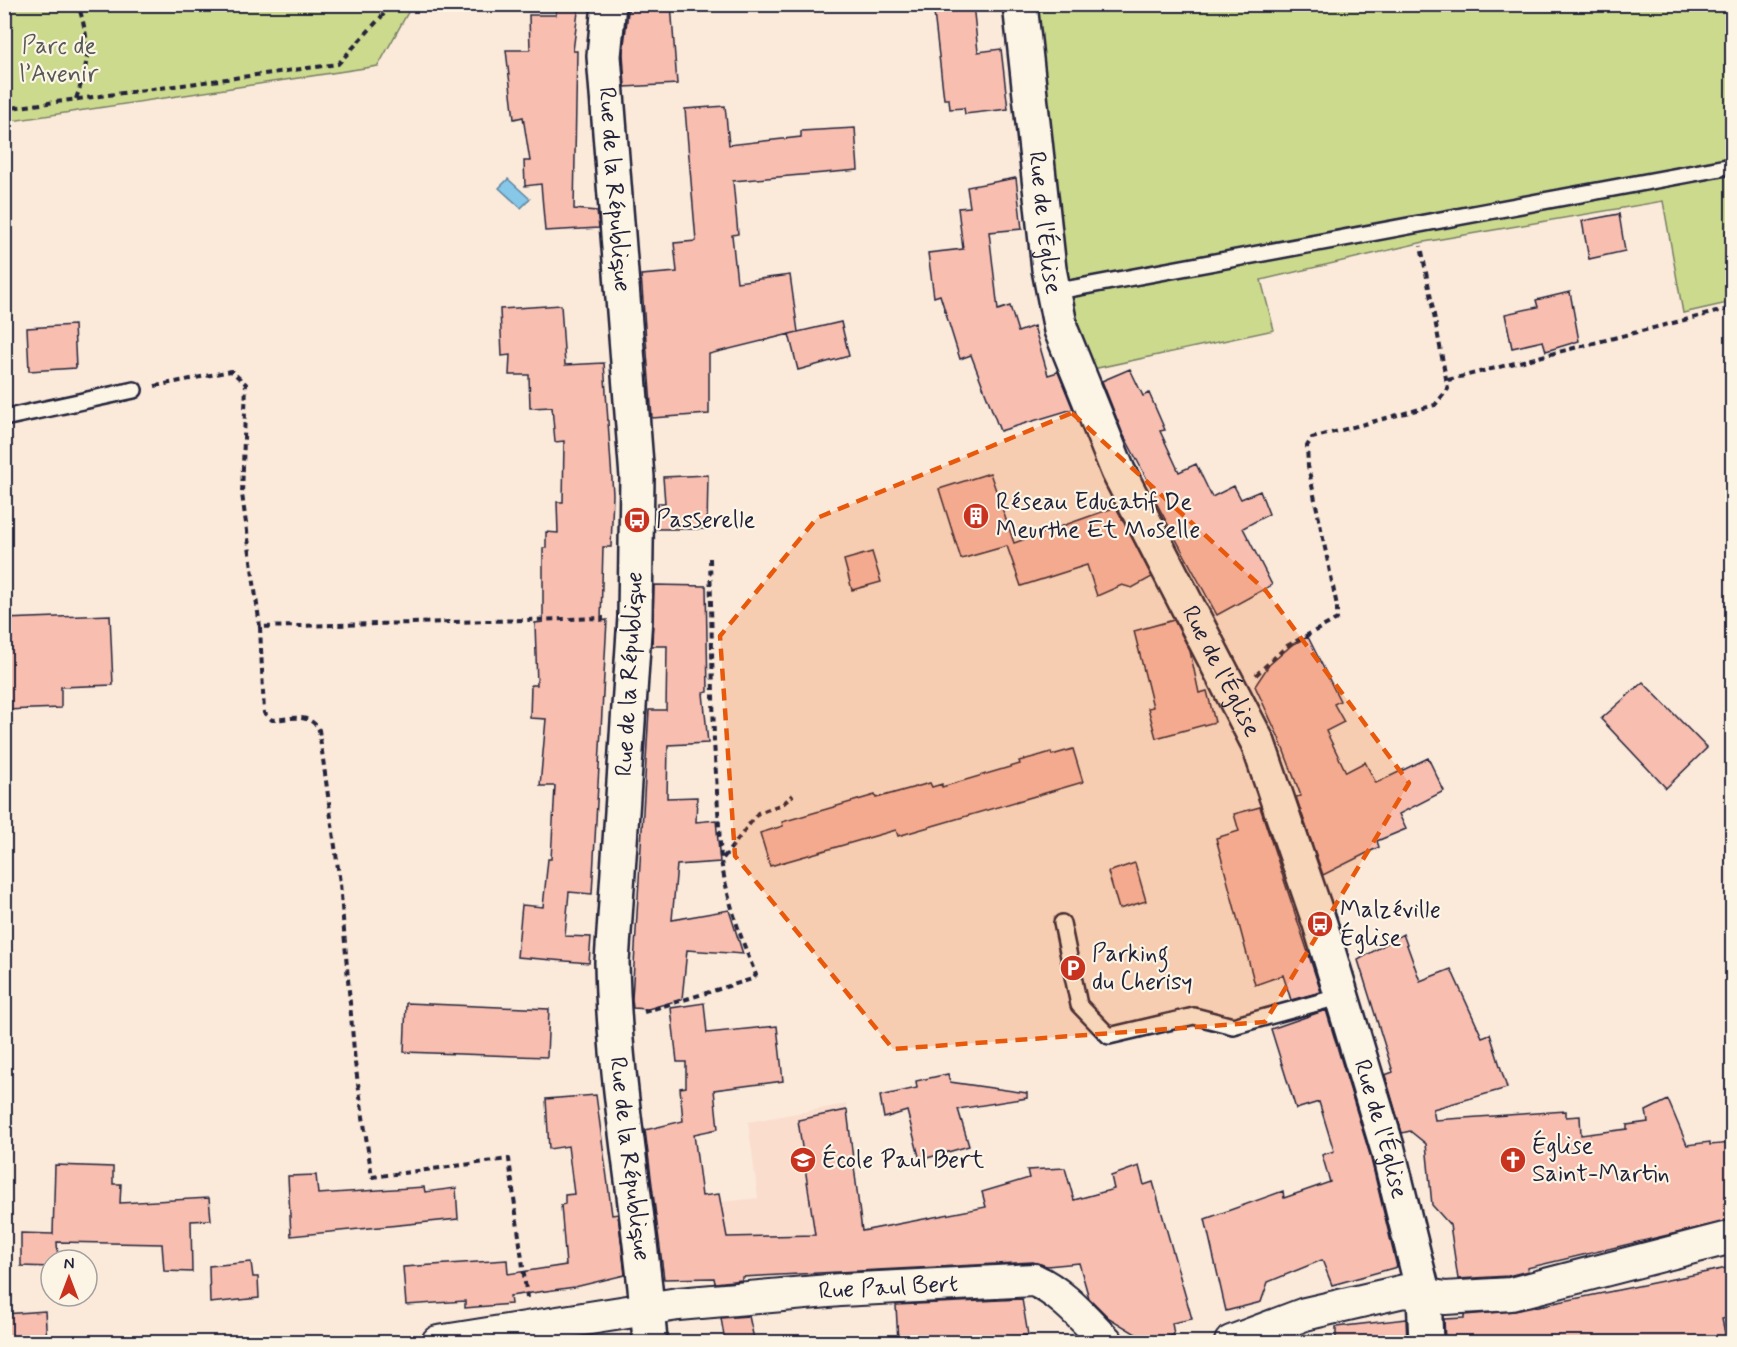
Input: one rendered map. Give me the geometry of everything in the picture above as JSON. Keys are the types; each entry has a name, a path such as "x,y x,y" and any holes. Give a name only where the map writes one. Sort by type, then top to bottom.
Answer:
{"main road":[{"name":"Rue de la République","path":"609,4 604,56 605,78 637,477 635,617 612,962 612,1017 650,1342"},
{"name":"Rue de l'Église","path":"1020,4 1049,269 1061,330 1118,471 1233,690 1261,751 1342,996 1388,1150 1424,1296 1426,1342"}],"street":[{"path":"1231,1342 1305,1314 1404,1291 1445,1298 1511,1294 1732,1237"},
{"name":"Rue Paul Bert","path":"438,1342 678,1304 840,1290 1034,1280 1048,1286 1062,1297 1107,1342"}],"lane":[{"path":"1053,291 1732,166"},
{"path":"4,418 134,390"},
{"path":"1062,923 1079,1005 1109,1036 1194,1016 1233,1026 1342,996"}],"path":[{"path":"4,8 14,4"},
{"path":"76,99 88,60 88,40 78,4"},
{"path":"4,64 7,109 338,63 393,4"},
{"path":"1233,690 1252,679 1287,646 1336,619 1337,606 1308,466 1307,447 1312,438 1435,405 1448,388 1419,237"},
{"path":"1448,380 1732,309"},
{"path":"134,390 231,371 246,384 242,494 260,627 264,713 272,720 309,718 314,721 319,730 340,883 355,1063 372,1177 508,1159 531,1328"},
{"path":"612,1017 644,1012 752,979 756,975 738,933 726,892 722,861 714,741 710,558"},
{"path":"260,627 635,617"},
{"path":"722,861 758,813 783,804 793,795"}],"highlighted area":[{"path":"1072,413 1266,591 1409,783 1265,1022 893,1049 735,856 720,636 817,518"}],"shaded area":[{"name":"École Paul Bert","path":"846,1104 868,1274 664,1279 654,1210 758,1198 748,1122"}],"green space":[{"name":"Parc de l’Avenir","path":"4,5 412,5 378,66 5,122"},
{"path":"1035,5 1732,5 1732,302 1683,313 1663,201 1424,242 1261,280 1274,330 1088,370 1065,273"}],"water":[{"path":"508,179 530,199 521,208 499,188"}],"building":[{"path":"557,4 579,4 573,51 577,51 574,209 597,211 599,228 545,231 541,184 525,186 524,161 530,161 523,117 514,119 506,50 530,50 529,15 556,15"},
{"path":"629,4 671,4 677,84 625,87 623,53"},
{"path":"933,4 973,4 978,52 1001,49 1008,109 965,114 964,108 950,109 949,99 944,99"},
{"path":"725,106 729,145 801,137 801,131 855,128 858,170 733,181 738,234 732,235 737,282 790,275 798,332 709,354 709,414 652,418 641,275 677,272 674,243 696,241 685,109"},
{"path":"1016,178 1022,229 989,232 998,310 1010,306 1018,332 1034,326 1048,375 1058,372 1073,409 1000,431 971,355 960,359 940,295 934,297 928,253 963,249 958,208 970,207 967,187"},
{"path":"1619,214 1625,251 1589,259 1582,221"},
{"path":"1570,292 1579,341 1546,351 1543,341 1512,348 1505,314 1538,307 1536,300"},
{"path":"561,305 565,365 604,363 613,494 611,547 603,547 601,621 607,620 592,894 569,892 565,936 591,937 589,963 517,957 522,905 543,907 548,859 551,859 555,786 540,786 546,719 530,718 531,685 537,685 535,623 543,622 543,548 546,548 546,532 558,533 557,502 563,502 564,441 555,442 552,407 530,408 529,375 509,375 510,355 502,356 500,309"},
{"path":"841,322 849,356 798,370 789,334"},
{"path":"74,325 76,368 29,371 27,328"},
{"path":"1130,369 1143,396 1149,393 1165,430 1160,431 1179,472 1196,464 1212,497 1234,486 1241,499 1260,491 1269,514 1243,528 1272,585 1217,615 1152,495 1155,494 1122,432 1102,381"},
{"path":"990,473 1014,543 1116,507 1152,577 1132,588 1122,585 1097,596 1087,565 1021,586 1007,546 961,559 939,489"},
{"path":"708,475 707,529 657,529 658,503 665,503 663,477"},
{"path":"872,552 881,582 852,590 844,560"},
{"path":"654,585 706,586 708,692 703,693 708,743 668,745 667,798 697,797 696,822 716,820 720,862 677,865 672,920 729,910 743,954 687,950 682,999 648,1009 633,1008 632,999 649,710 666,710 667,646 652,646"},
{"path":"110,615 113,685 61,687 61,708 4,710 4,619"},
{"path":"1174,620 1190,651 1199,693 1207,691 1215,722 1156,738 1148,708 1153,707 1134,631"},
{"path":"1308,637 1340,701 1334,704 1344,722 1326,731 1346,772 1365,762 1376,783 1428,758 1444,791 1399,814 1406,829 1377,841 1379,847 1323,875 1296,797 1301,796 1279,738 1255,686 1269,665 1293,644"},
{"path":"1643,682 1707,748 1666,788 1601,719"},
{"path":"1073,749 1083,782 898,836 896,830 770,866 760,833 783,826 782,822 875,795 876,798 930,783 932,787 942,784 942,787 1020,764 1019,761 1051,752 1052,755"},
{"path":"1260,807 1321,992 1291,1000 1283,975 1255,985 1216,838 1239,831 1234,814"},
{"path":"1135,863 1146,901 1119,909 1108,872"},
{"path":"1403,934 1420,981 1451,969 1482,1037 1490,1034 1507,1088 1433,1109 1435,1120 1566,1111 1566,1117 1580,1116 1581,1135 1627,1129 1627,1125 1648,1122 1646,1111 1668,1100 1687,1145 1710,1142 1710,1145 1732,1143 1732,1220 1527,1268 1528,1271 1508,1276 1458,1279 1450,1225 1432,1205 1426,1144 1410,1131 1402,1133 1385,1075 1393,1072 1358,960"},
{"path":"406,1003 549,1009 547,1057 404,1052"},
{"path":"704,1003 707,1033 777,1026 783,1081 714,1090 718,1129 694,1134 702,1196 719,1194 727,1237 815,1235 798,1120 847,1110 862,1231 986,1207 982,1192 1029,1178 1027,1170 1065,1168 1074,1200 1114,1189 1111,1176 1139,1166 1144,1185 1153,1182 1192,1319 1172,1323 1174,1335 1149,1342 1109,1318 1089,1298 1079,1263 1047,1266 1033,1262 742,1277 742,1280 715,1283 714,1278 664,1279 645,1130 683,1121 680,1088 686,1087 686,1062 677,1062 671,1008"},
{"path":"1326,1010 1370,1155 1397,1267 1332,1285 1322,1260 1268,1282 1261,1302 1226,1311 1205,1219 1283,1191 1284,1198 1330,1182 1322,1155 1334,1151 1319,1102 1296,1109 1271,1029"},
{"path":"948,1074 950,1082 1027,1093 1027,1098 958,1109 969,1146 920,1160 907,1111 884,1118 880,1096 917,1088 916,1081"},
{"path":"596,1095 612,1215 618,1214 625,1275 575,1287 510,1296 511,1304 465,1308 465,1301 406,1305 403,1267 507,1260 508,1274 566,1265 561,1205 565,1204 565,1195 574,1194 568,1146 549,1149 546,1099"},
{"path":"55,1165 113,1167 113,1184 121,1184 120,1203 209,1198 211,1220 191,1221 192,1272 164,1271 162,1244 57,1242 57,1248 39,1248 39,1267 21,1266 21,1233 53,1234"},
{"path":"316,1175 318,1194 424,1187 425,1192 456,1188 458,1219 291,1236 288,1176"},
{"path":"251,1262 253,1277 258,1277 259,1298 210,1303 209,1266"},
{"path":"1732,1267 1732,1317 1722,1319 1727,1342 1445,1342 1444,1319 1515,1311"},
{"path":"1022,1299 1028,1335 1009,1337 1010,1342 898,1342 896,1305"},
{"path":"45,1311 47,1342 4,1342 4,1314"},
{"path":"749,1316 754,1339 725,1342 721,1318"},
{"path":"1406,1319 1407,1342 1336,1342 1336,1327"}],"place":[{"name":"Réseau Educatif De Meurthe Et Moselle","path":"976,516"},
{"name":"Passerelle","path":"637,520"},
{"name":"Malzéville Église","path":"1320,924"},
{"name":"Parking du Cherisy","path":"1073,968"},
{"name":"École Paul Bert","path":"803,1160"},
{"name":"Église Saint-Martin","path":"1513,1160"}]}
